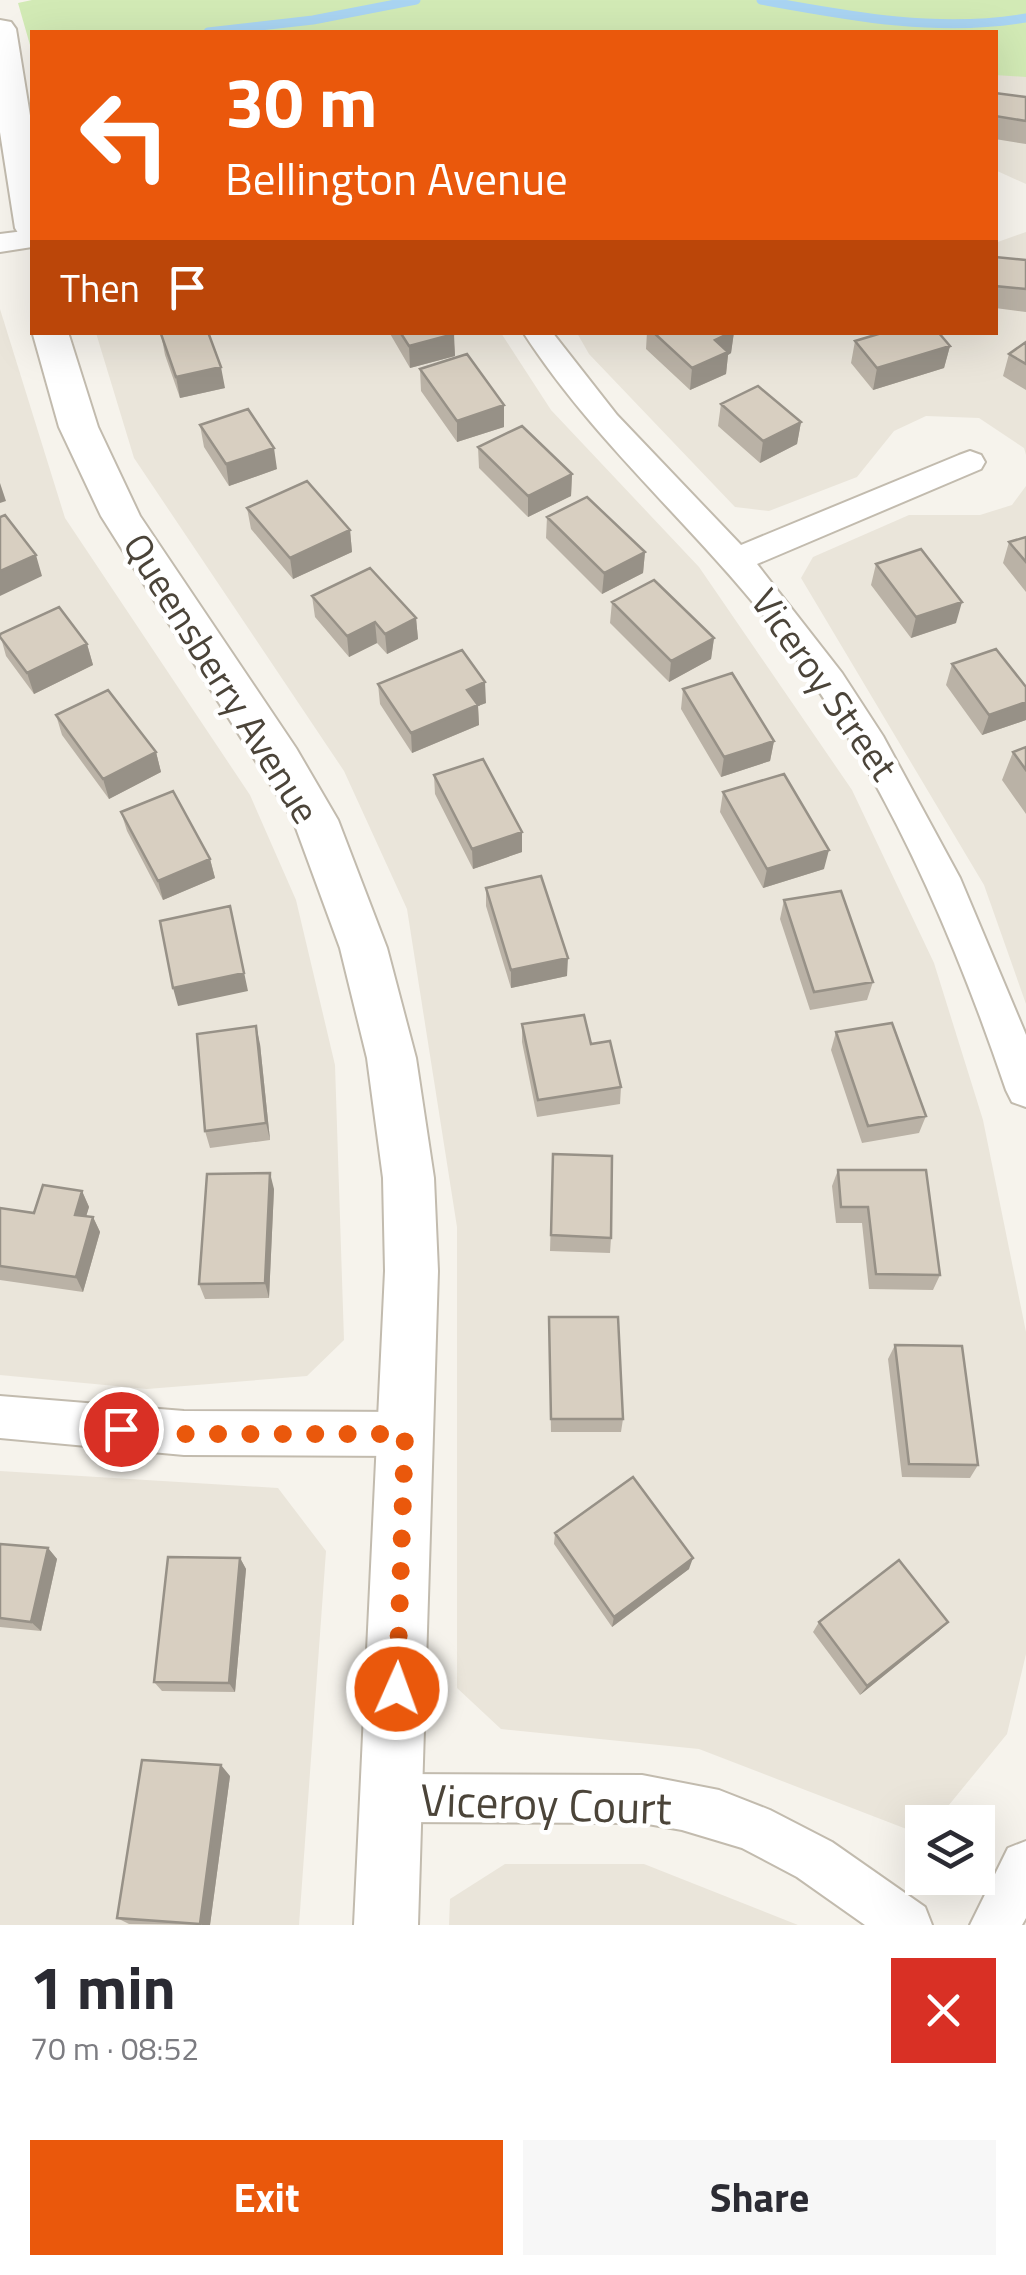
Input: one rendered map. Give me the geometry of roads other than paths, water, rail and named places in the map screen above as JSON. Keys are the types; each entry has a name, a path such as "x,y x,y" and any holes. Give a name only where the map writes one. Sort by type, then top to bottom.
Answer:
{"street":[{"path":"0,29 30,216"},
{"path":"0,244 30,239"},
{"name":"Queensberry Avenue","path":"51,335 64,387 91,458 126,528 285,766 322,835 357,922 388,1030 405,1136 410,1286 386,1925"},
{"name":"Viceroy Street","path":"538,335 591,405 736,560 828,677 873,746 922,833 986,976 1026,1090"},
{"path":"736,560 970,462"},
{"path":"0,1417 184,1434 405,1434"},
{"name":"Viceroy Court","path":"393,1798 642,1799 681,1803 725,1815 806,1851 907,1925"},
{"path":"995,1925 1026,1866"}],"waterway":[{"path":"226,30 313,20 416,0"},
{"path":"761,0 860,17 926,23 1026,18"}]}
